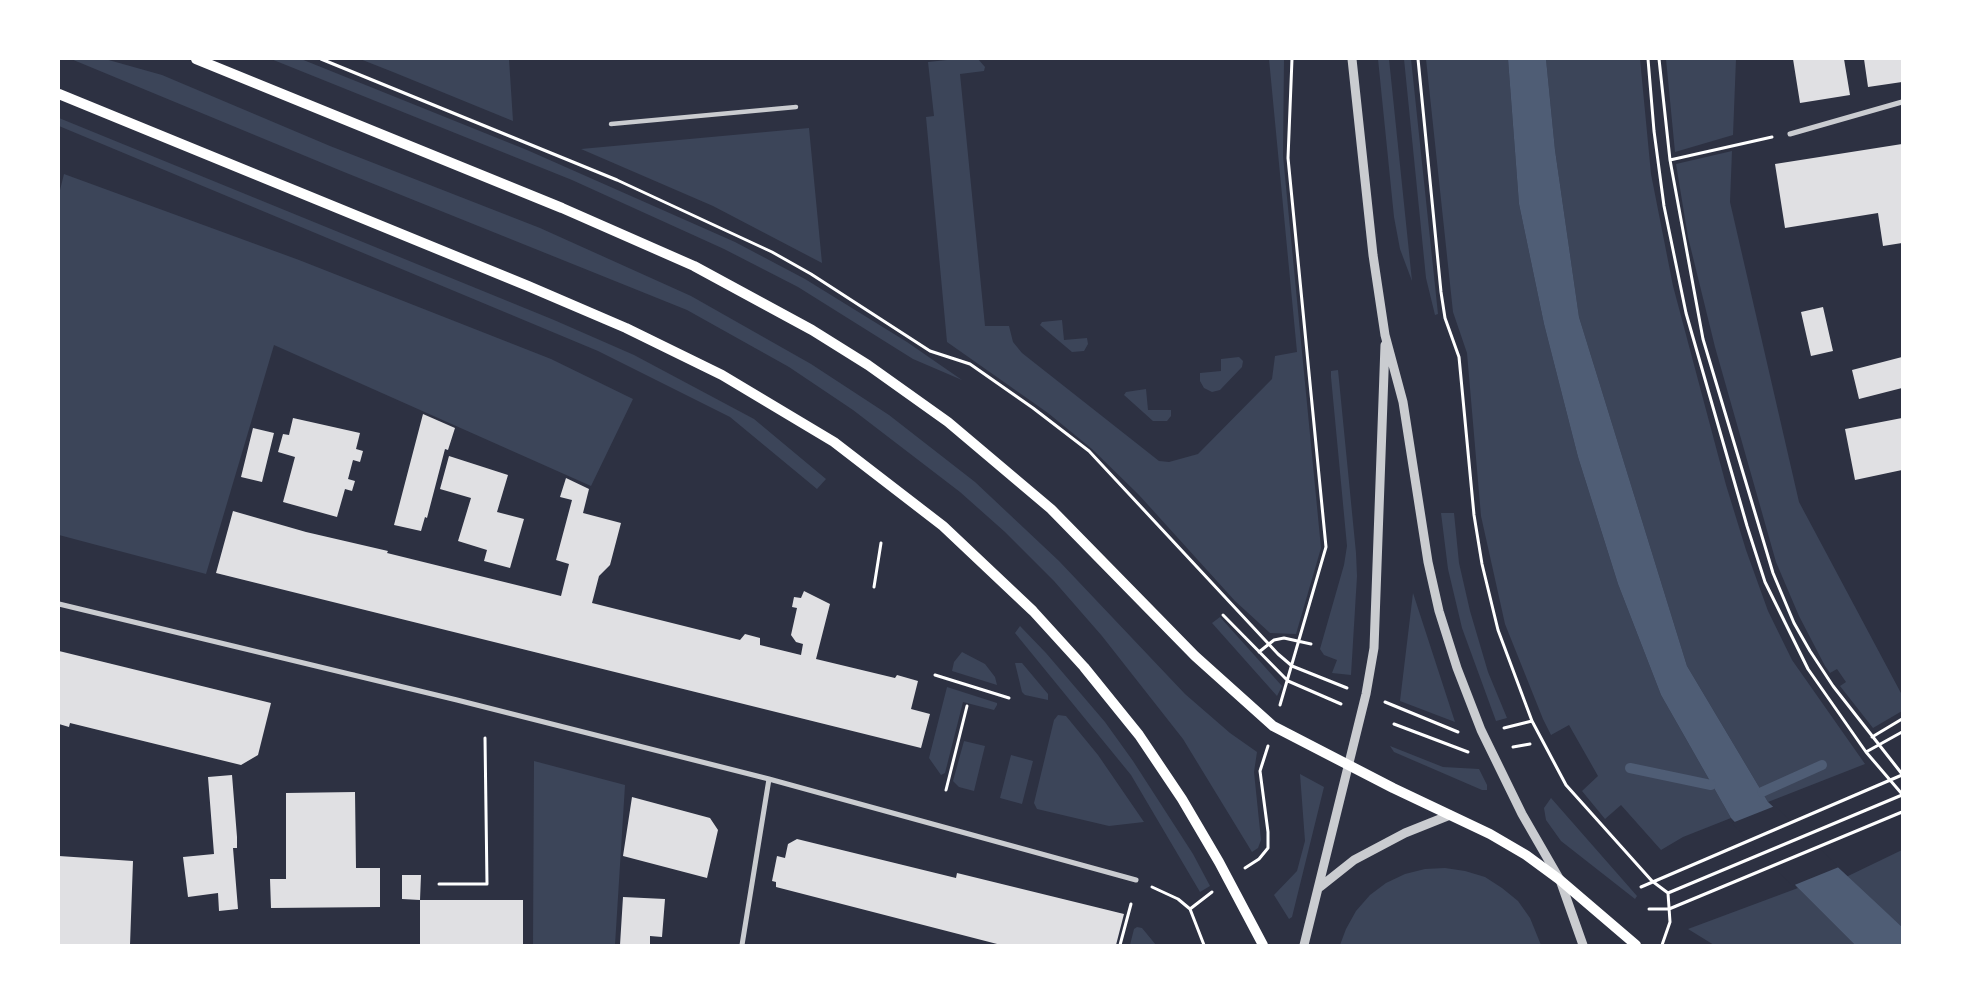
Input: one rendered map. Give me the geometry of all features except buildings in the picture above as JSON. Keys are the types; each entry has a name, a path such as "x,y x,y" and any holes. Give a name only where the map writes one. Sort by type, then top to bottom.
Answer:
{"main road":[{"path":"196,59 694,266 812,330 868,365 948,422 1051,509 1194,656 1273,726 1348,765 1450,814 1526,855 1560,880 1636,945"},
{"path":"59,94 626,328 722,376 834,442 944,526 1034,611 1084,667 1139,735 1182,799 1214,852 1263,945"}],"street":[{"path":"1352,59 1373,255 1385,335 1403,402 1428,562 1448,644 1468,700 1490,751 1522,814 1560,880 1583,945"},
{"path":"1790,134 1902,102"},
{"path":"611,124 796,106"},
{"path":"1304,945 1320,888 1366,694 1374,648 1385,335"},
{"path":"59,604 457,700 769,779 1136,880"},
{"path":"742,945 769,779"},
{"path":"1320,888 1354,860 1405,833 1450,814"}],"path":[{"path":"321,59 617,180 772,252 811,274 930,352 970,364 1033,408 1089,451 1269,644 1292,666 1317,678 1348,688"},
{"path":"1282,700 1323,561 1326,530 1288,158 1292,59"},
{"path":"1418,59 1441,292 1445,318 1458,357 1474,516 1482,564 1498,630 1532,721 1566,785 1652,882 1668,893"},
{"path":"1648,59 1654,131 1664,206 1686,313 1747,526 1766,582 1795,647 1824,694 1866,752 1902,795 1668,893"},
{"path":"1641,887 1686,866 1902,775 1833,686 1810,651 1794,623 1773,573 1703,339 1670,160 1659,59"},
{"path":"1670,160 1790,134"},
{"path":"874,587 881,543"},
{"path":"1223,615 1288,681 1341,704"},
{"path":"1259,652 1274,640 1284,638 1311,644"},
{"path":"935,675 1009,698"},
{"path":"946,790 966,706"},
{"path":"1398,708 1461,733"},
{"path":"1872,737 1902,719"},
{"path":"1500,728 1520,726 1532,721"},
{"path":"1394,724 1464,752 1470,752"},
{"path":"1866,752 1902,732"},
{"path":"439,884 487,884 485,738"},
{"path":"1510,747 1530,744"},
{"path":"1256,860 1268,848 1268,832 1260,771 1265,755"},
{"path":"1649,910 1669,909 1902,812"},
{"path":"1136,880 1178,899 1190,909 1204,945"},
{"path":"1190,909 1214,891"},
{"path":"1662,945 1670,922 1668,893"},
{"path":"1120,945 1131,904"}],"shaded area":[{"path":"71,59 105,59 162,75 330,146 540,228 691,296 811,364 889,415 975,482 1059,561 1185,694 1230,733 1257,752 1254,772 1261,840 1258,848 1252,852 1183,739 1102,636 1054,581 1005,532 960,492 853,410 789,367 687,310 344,172"},
{"path":"271,59 301,59 527,150 735,242 805,279 907,342 962,380 913,359 798,287 724,249 572,180"},
{"path":"360,59 509,59 513,121 393,72"},
{"path":"978,59 985,67 984,71 960,74 985,326 1009,326 1013,342 1022,353 1159,461 1169,462 1198,454 1272,379 1275,356 1297,352 1269,59 1284,59 1283,156 1321,548 1296,634 1270,633 1235,601 1139,495 1092,449 1048,413 947,342 926,117 934,116 928,62"},
{"path":"1378,59 1389,59 1412,281 1400,249 1394,217"},
{"path":"1404,59 1411,59 1438,314 1435,315 1426,278"},
{"path":"1426,59 1508,59 1519,204 1544,324 1578,457 1618,584 1661,695 1731,818 1683,837 1661,850 1621,805 1605,819 1582,791 1598,776 1569,725 1551,735 1505,624 1481,516 1467,353 1453,312"},
{"path":"1508,59 1546,59 1555,150 1579,317 1687,666 1768,802 1902,927 1902,945 1855,945 1798,888 1731,818 1661,695 1618,584 1578,457 1544,324 1519,204"},
{"path":"1546,59 1640,59 1651,174 1673,286 1726,485 1746,550 1768,611 1792,660 1865,764 1768,802 1687,666 1579,317 1555,150"},
{"path":"1666,59 1736,59 1733,135 1675,152"},
{"path":"59,118 554,320 634,355 754,419 826,479 817,489 730,417 598,351 59,126"},
{"path":"809,128 822,263 713,206 581,149"},
{"path":"1732,151 1730,202 1799,502 1902,695 1902,711 1873,728 1840,686 1846,682 1837,669 1830,673 1825,666 1799,616 1776,562 1715,347 1688,237 1676,164"},
{"path":"64,174 299,260 551,359 633,399 591,486 274,345 206,574 59,535 59,194"},
{"path":"1062,320 1064,340 1087,338 1088,344 1084,351 1072,352 1040,325 1042,322"},
{"path":"1239,357 1243,361 1242,367 1220,390 1212,392 1204,388 1200,381 1200,373 1221,371 1221,359"},
{"path":"1338,370 1357,576 1351,675 1332,673 1337,660 1324,655 1320,649 1344,565 1347,546 1331,377 1331,371"},
{"path":"1146,389 1148,410 1171,410 1171,416 1167,421 1153,421 1124,395 1126,392"},
{"path":"1441,513 1454,513 1459,563 1470,611 1488,672 1507,718 1496,721 1462,628 1448,569"},
{"path":"1413,593 1455,722 1400,701"},
{"path":"1220,617 1282,686 1277,696 1212,623"},
{"path":"1020,626 1046,653 1105,722 1133,761 1193,854 1210,886 1200,892 1131,775 1015,633"},
{"path":"962,652 985,664 995,677 997,685 952,671 954,662"},
{"path":"1015,663 1022,663 1048,694 1048,700 1025,695 1022,692"},
{"path":"947,687 997,703 997,705 994,710 963,702 945,773 941,775 929,758"},
{"path":"1058,715 1066,716 1098,755 1144,822 1109,826 1037,809 1034,803 1054,720"},
{"path":"964,741 985,746 974,791 959,787 953,781"},
{"path":"1390,746 1443,767 1479,769 1487,785 1487,790 1482,790 1394,752"},
{"path":"1011,755 1033,761 1022,804 1000,798"},
{"path":"534,761 625,785 615,945 533,945"},
{"path":"1300,774 1324,787 1292,917 1289,919 1274,895 1297,871 1305,841"},
{"path":"1551,798 1637,896 1635,899 1561,841 1546,820 1544,808"},
{"path":"1902,850 1902,927 1846,877"},
{"path":"1445,868 1485,877 1502,888 1518,901 1530,918 1541,945 1340,945 1356,911 1370,895 1386,883 1405,874 1425,869"},
{"path":"1798,888 1855,945 1714,945 1688,929"},
{"path":"1137,927 1142,928 1156,945 1130,945 1134,929"}],"pier":[{"path":"1775,806 1839,867 1792,886 1732,823"}],"waterway":[{"path":"1762,792 1822,765"},
{"path":"1630,768 1711,785"}]}
